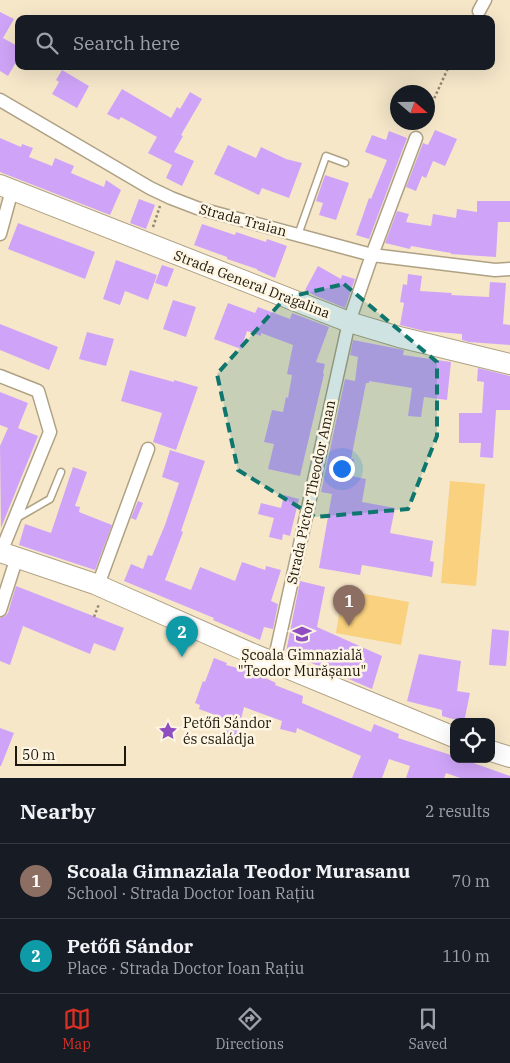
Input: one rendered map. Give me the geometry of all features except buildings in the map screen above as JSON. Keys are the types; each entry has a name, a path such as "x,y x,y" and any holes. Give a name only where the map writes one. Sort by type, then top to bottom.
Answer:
{"main road":[{"name":"Strada General Dragalina","path":"6,187 349,322 510,364"},
{"path":"6,554 98,585 274,662 450,735"},
{"path":"495,752 510,756"}],"street":[{"name":"Strada Traian","path":"0,100 165,196 197,208 372,254 495,270 510,269"},
{"path":"372,254 416,138"},
{"path":"0,234 6,187"},
{"name":"Strada Pictor Theodor Aman","path":"274,662 349,322 372,254"},
{"path":"0,376 38,391 50,432 16,518 6,554 0,610"},
{"path":"98,585 148,449"}],"lane":[{"path":"298,235 326,156 345,163"},
{"path":"16,518 50,499 61,472"}],"path":[{"path":"435,97 447,70"},
{"path":"151,232 160,205"}],"highlighted area":[{"path":"344,284 437,362 437,436 408,509 315,517 238,470 217,374 285,298"}],"shaded area":[{"path":"450,481 485,484 476,586 441,583"},
{"path":"343,590 409,602 401,645 336,633"}],"place":[{"name":"Scoala Gimnaziala Teodor Murasanu","path":"349,626"},
{"name":"Școala Gimnazială \"Teodor Murășanu\"","path":"302,634"},
{"name":"Petőfi Sándor","path":"182,657"},
{"name":"Petőfi Sándor és családja","path":"168,731"}]}
